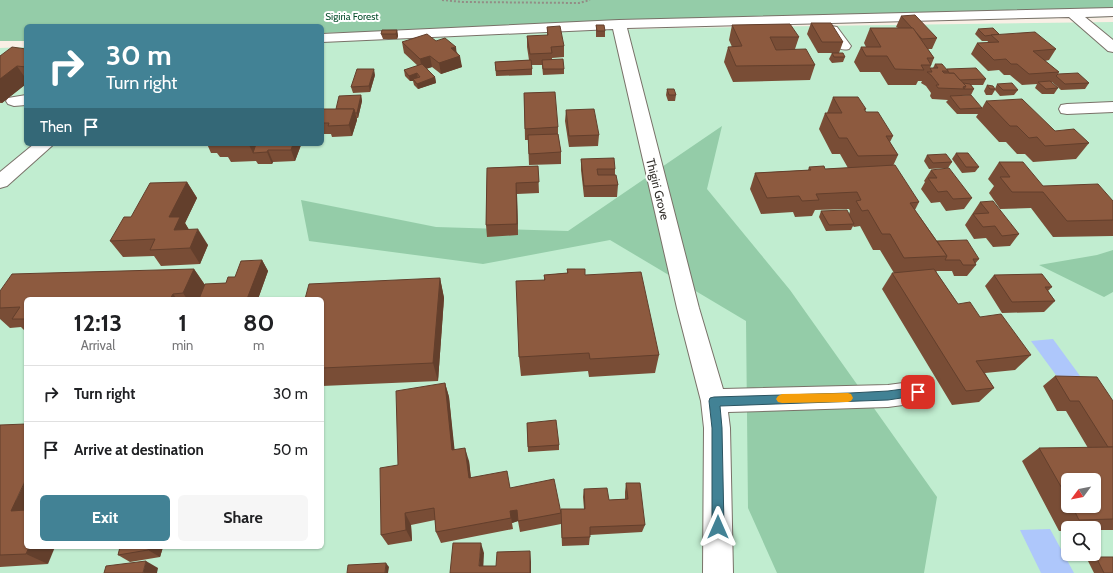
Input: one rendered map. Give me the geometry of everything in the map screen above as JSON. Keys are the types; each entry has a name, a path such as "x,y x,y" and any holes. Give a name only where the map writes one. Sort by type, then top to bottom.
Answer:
{"street":[{"path":"1072,12 1113,48"},
{"path":"324,38 619,29 1072,12 1113,12"},
{"path":"619,29 828,28 832,30 844,46"},
{"name":"Thigiri Grove","path":"619,29 688,308 714,401 717,428 718,573"},
{"path":"1067,110 1113,107"},
{"path":"0,182 43,146"},
{"path":"714,401 850,398 888,396 918,392"}],"path":[{"path":"442,0 463,2 579,3 590,0"}],"green space":[{"name":"Sigiria Forest","path":"0,0 1113,0 1113,17 324,33 324,24 24,24 24,41 0,41"},
{"path":"1113,22 1113,573 0,573 0,48 24,47 24,146 324,146 324,38 675,28"},
{"path":"722,126 707,189 790,290 937,497 924,573 777,573 748,508 746,321 610,240 483,264 309,241 301,200 436,227 568,231"},
{"path":"1113,250 1113,292 1104,297 1039,265 1097,255"}],"water":[{"path":"1053,339 1083,380 1061,382 1031,341"},
{"path":"1050,529 1061,549 1061,561 1067,561 1074,573 1041,573 1020,530"}],"building":[{"path":"915,15 937,38 922,39 901,16"},
{"path":"811,23 831,23 843,42 822,42"},
{"path":"790,24 799,37 770,37 776,50 806,49 815,65 736,66 728,47 742,46 732,25"},
{"path":"596,25 604,25 605,31 597,31"},
{"path":"560,26 564,46 551,47 552,53 530,54 527,36 548,35 547,27"},
{"path":"870,28 913,28 934,58 927,58 931,65 921,65 924,70 895,69 887,56 866,56 861,47 881,47"},
{"path":"993,28 999,34 985,36 978,29"},
{"path":"382,30 397,30 396,34 381,34"},
{"path":"1035,32 1056,49 1033,51 1059,72 1029,74 1017,64 1011,64 1006,59 994,60 977,43 999,42 991,35"},
{"path":"427,34 436,41 445,38 456,47 451,48 460,56 439,63 430,56 420,59 402,42"},
{"path":"12,47 24,49 24,67 17,66 0,79 0,56"},
{"path":"832,53 843,53 845,57 834,57"},
{"path":"563,59 564,69 543,69 542,60"},
{"path":"531,60 532,69 496,71 495,62"},
{"path":"422,64 435,77 417,84 413,79 420,77 417,73 409,76 404,70"},
{"path":"935,64 942,64 948,71 942,71 944,73 954,73 966,86 963,87 964,89 938,88 936,85 939,85 927,72 932,72 930,68 938,68"},
{"path":"976,68 986,79 960,80 954,73 949,73 947,69"},
{"path":"357,69 374,69 369,86 351,87"},
{"path":"1078,73 1089,83 1065,84 1056,76 1058,74"},
{"path":"1050,81 1058,88 1046,89 1038,82"},
{"path":"963,83 970,84 974,89 964,89 966,86"},
{"path":"1012,83 1018,90 1003,90 997,84"},
{"path":"987,85 993,86 995,89 990,89"},
{"path":"667,89 674,89 676,95 669,95"},
{"path":"555,92 558,127 525,129 524,93"},
{"path":"361,95 357,113 355,113 354,109 336,109 339,96"},
{"path":"971,95 982,108 960,109 950,96"},
{"path":"833,97 858,97 866,109 864,109 866,112 878,112 893,136 886,136 898,155 858,156 847,138 839,138 825,113 842,113"},
{"path":"1022,99 1055,131 1074,129 1089,143 1045,146 1037,137 1029,138 1017,126 1010,126 986,101"},
{"path":"324,109 354,109 349,125 328,126 329,123 324,123"},
{"path":"594,109 599,135 569,136 566,110"},
{"path":"558,134 561,152 529,154 528,135"},
{"path":"255,146 292,146 291,150 268,150 267,152 253,153"},
{"path":"956,153 968,153 979,167 966,167"},
{"path":"946,154 952,162 933,163 927,155"},
{"path":"614,158 615,169 597,169 598,175 616,175 618,185 584,186 581,159"},
{"path":"999,162 1023,162 1043,186 1098,184 1113,201 1113,220 1067,221 1043,192 1012,192 1000,177 1010,177"},
{"path":"895,165 919,202 910,203 947,256 904,258 890,234 882,234 868,210 862,211 856,201 861,200 857,192 816,194 819,200 802,201 799,196 767,198 755,173 811,170 809,167 824,166 825,169"},
{"path":"538,166 539,182 516,183 517,224 486,225 487,168"},
{"path":"949,168 972,198 953,199 947,191 938,192 928,178 937,178 931,170"},
{"path":"187,182 169,217 180,217 174,230 198,229 190,248 150,250 155,239 110,241 124,217 131,217 150,183"},
{"path":"993,201 1019,234 1002,236 995,226 983,227 973,214 989,213 980,202"},
{"path":"847,210 854,224 829,225 821,211"},
{"path":"967,240 979,259 973,259 976,265 963,265 960,260 945,260 947,256 937,241"},
{"path":"262,260 248,297 200,297 205,284 226,283 228,277 235,277 241,261"},
{"path":"194,269 183,293 173,294 171,297 24,297 24,319 12,319 20,307 0,308 0,291 12,274"},
{"path":"567,269 585,269 585,275 641,272 659,355 590,359 589,353 519,357 516,281 545,280 544,275 568,273"},
{"path":"934,269 958,304 970,302 980,317 1001,314 1031,355 976,361 994,388 966,391 892,273"},
{"path":"1042,274 1052,287 1045,287 1055,301 1012,302 994,275"},
{"path":"440,278 433,363 324,368 324,297 306,297 309,284"},
{"path":"1055,376 1097,377 1113,401 1113,447 1108,447 1079,401 1070,401"},
{"path":"445,383 452,450 465,448 469,478 507,471 510,488 554,479 561,513 518,521 517,510 510,511 511,518 436,532 434,508 405,513 406,530 381,535 380,468 398,465 396,391"},
{"path":"556,420 559,445 528,447 527,423"},
{"path":"24,424 24,483 11,511 24,510 24,549 28,549 26,554 0,555 0,425"},
{"path":"1113,447 1113,519 1079,520 1076,513 1101,513 1101,473 1061,473 1061,487 1039,448"},
{"path":"626,483 640,483 645,525 590,527 590,537 562,538 561,509 585,509 584,489 607,488 609,500 628,499"},
{"path":"453,543 481,543 479,566 496,566 497,552 530,551 530,573 450,573"},
{"path":"120,549 148,549 148,550 118,555"},
{"path":"1101,557 1113,557 1113,573 1104,573 1098,561 1101,561"},
{"path":"146,561 143,573 104,573 106,566"},
{"path":"386,563 385,573 347,573 348,565"}],"slow traffic":[{"path":"782,399 848,398"}],"route":[{"path":"718,527 717,428 714,401 850,398 888,396 918,392"}]}
